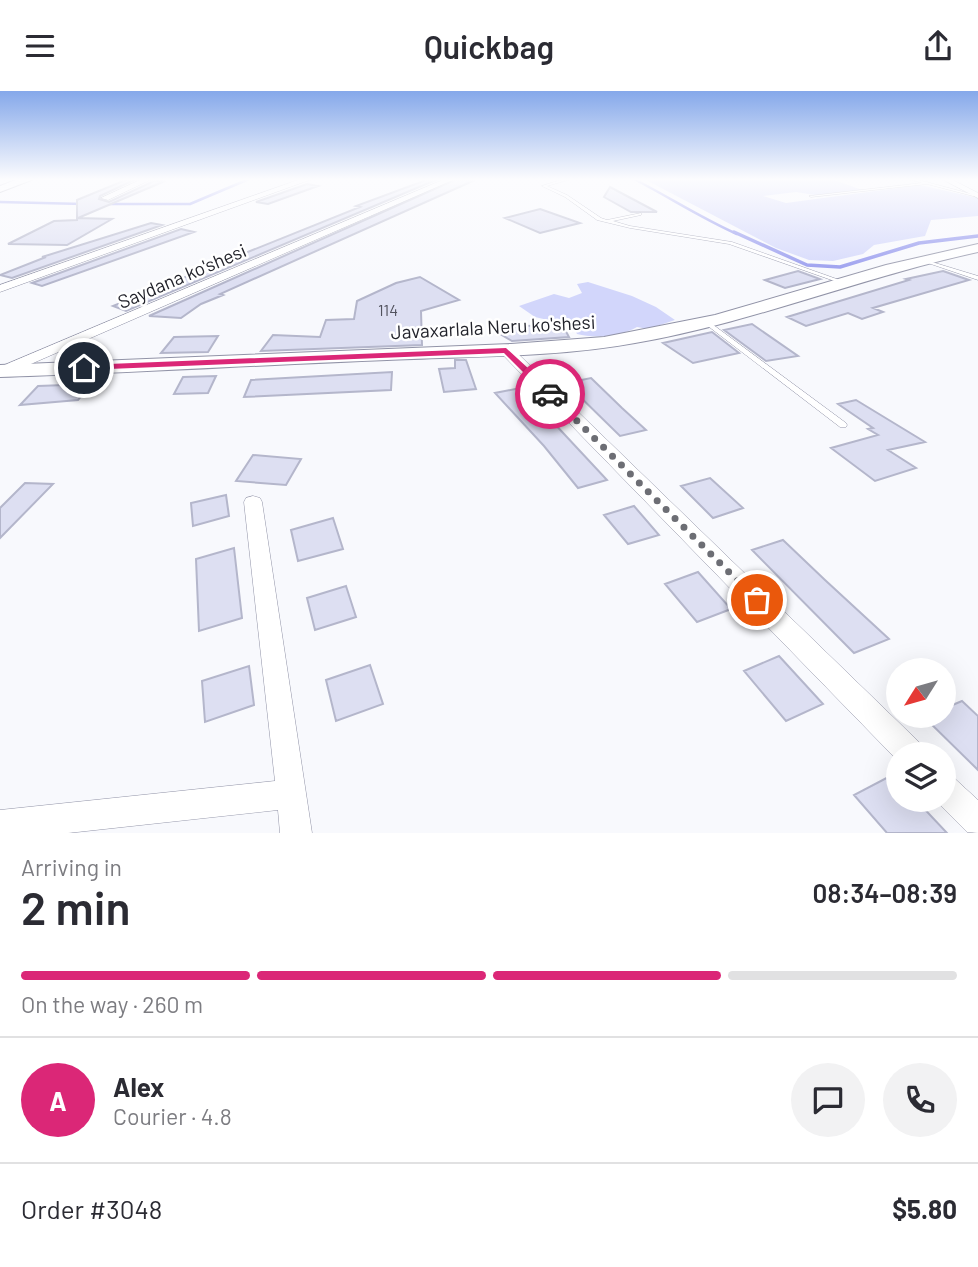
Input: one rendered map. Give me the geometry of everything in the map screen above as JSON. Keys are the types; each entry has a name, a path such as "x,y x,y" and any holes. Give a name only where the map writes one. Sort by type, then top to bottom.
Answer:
{"street":[{"path":"0,289 212,214"},
{"name":"Saydana ko'shesi","path":"2,371 371,214"},
{"name":"Javaxarlala Neru ko'shesi","path":"2,371 506,350 634,338 706,322 924,260 978,249"},
{"path":"506,350 899,742"},
{"path":"253,502 296,833"},
{"path":"0,825 290,795"},
{"path":"956,799 978,821"}],"lane":[{"path":"590,214 608,221 730,243 845,283"},
{"path":"608,221 639,214"},
{"path":"924,260 978,278"},
{"path":"706,322 844,425"}],"shaded area":[{"path":"710,214 978,214 978,216 931,220 925,236 874,245 863,254 833,261 809,260 776,248"},
{"path":"588,282 632,296 675,320 648,329 637,327 616,334 592,336 577,334 573,326 535,317 519,306 554,294 569,298 582,293 577,284"}],"building":[{"path":"77,214 88,214 78,218 112,219 67,245 8,244 54,221 77,220"},
{"path":"343,214 356,214 126,311 113,306"},
{"path":"379,214 400,214 220,294 223,295 201,304 181,318 149,316"},
{"path":"522,214 553,214 580,223 540,233 505,218"},
{"path":"151,223 162,225 12,278 0,275 46,257 42,257"},
{"path":"181,229 194,232 42,286 32,283"},
{"path":"798,271 820,279 785,288 765,280"},
{"path":"943,271 969,280 873,308 883,312 862,319 848,313 806,326 787,317 909,280 906,279"},
{"path":"420,277 459,300 421,311 422,345 261,351 273,335 320,337 326,320 354,319 357,301 396,283"},
{"path":"562,324 569,337 512,341 490,328"},
{"path":"752,324 798,356 766,361 724,330"},
{"path":"712,332 739,353 693,363 663,343"},
{"path":"218,336 208,352 161,353 174,337"},
{"path":"455,360 466,360 476,389 444,392 439,369 455,368"},
{"path":"392,372 391,390 244,397 251,380"},
{"path":"216,376 208,393 174,394 183,377"},
{"path":"591,378 646,430 620,436 566,383"},
{"path":"91,384 78,400 20,405 38,386"},
{"path":"520,388 548,421 551,420 607,480 578,488 495,393"},
{"path":"856,400 925,442 888,450 916,468 875,481 831,448 878,435 868,429 873,428 838,404"},
{"path":"253,455 301,459 286,485 236,481"},
{"path":"710,478 743,508 713,518 681,486"},
{"path":"25,483 53,484 0,538 0,508"},
{"path":"226,495 229,516 193,526 191,503"},
{"path":"634,506 659,535 628,544 604,515"},
{"path":"333,518 343,549 298,561 291,530"},
{"path":"783,540 889,639 854,653 752,550"},
{"path":"234,548 242,618 199,631 196,559"},
{"path":"698,572 731,609 697,622 665,584"},
{"path":"346,586 356,617 315,630 307,598"},
{"path":"779,656 823,704 786,721 744,671"},
{"path":"370,665 383,704 336,721 326,680"},
{"path":"249,666 254,705 205,722 202,681"},
{"path":"962,701 978,716 978,770 956,748 956,742 949,742 935,728 956,728 956,704"},
{"path":"886,778 886,812 927,812 947,833 887,833 854,795"}],"waterway":[{"path":"697,214 737,234"},
{"path":"734,232 807,265 840,267 919,243 978,236"}],"way so far":[{"path":"550,394 757,600"}],"route":[{"path":"84,368 506,350 550,394"}]}
